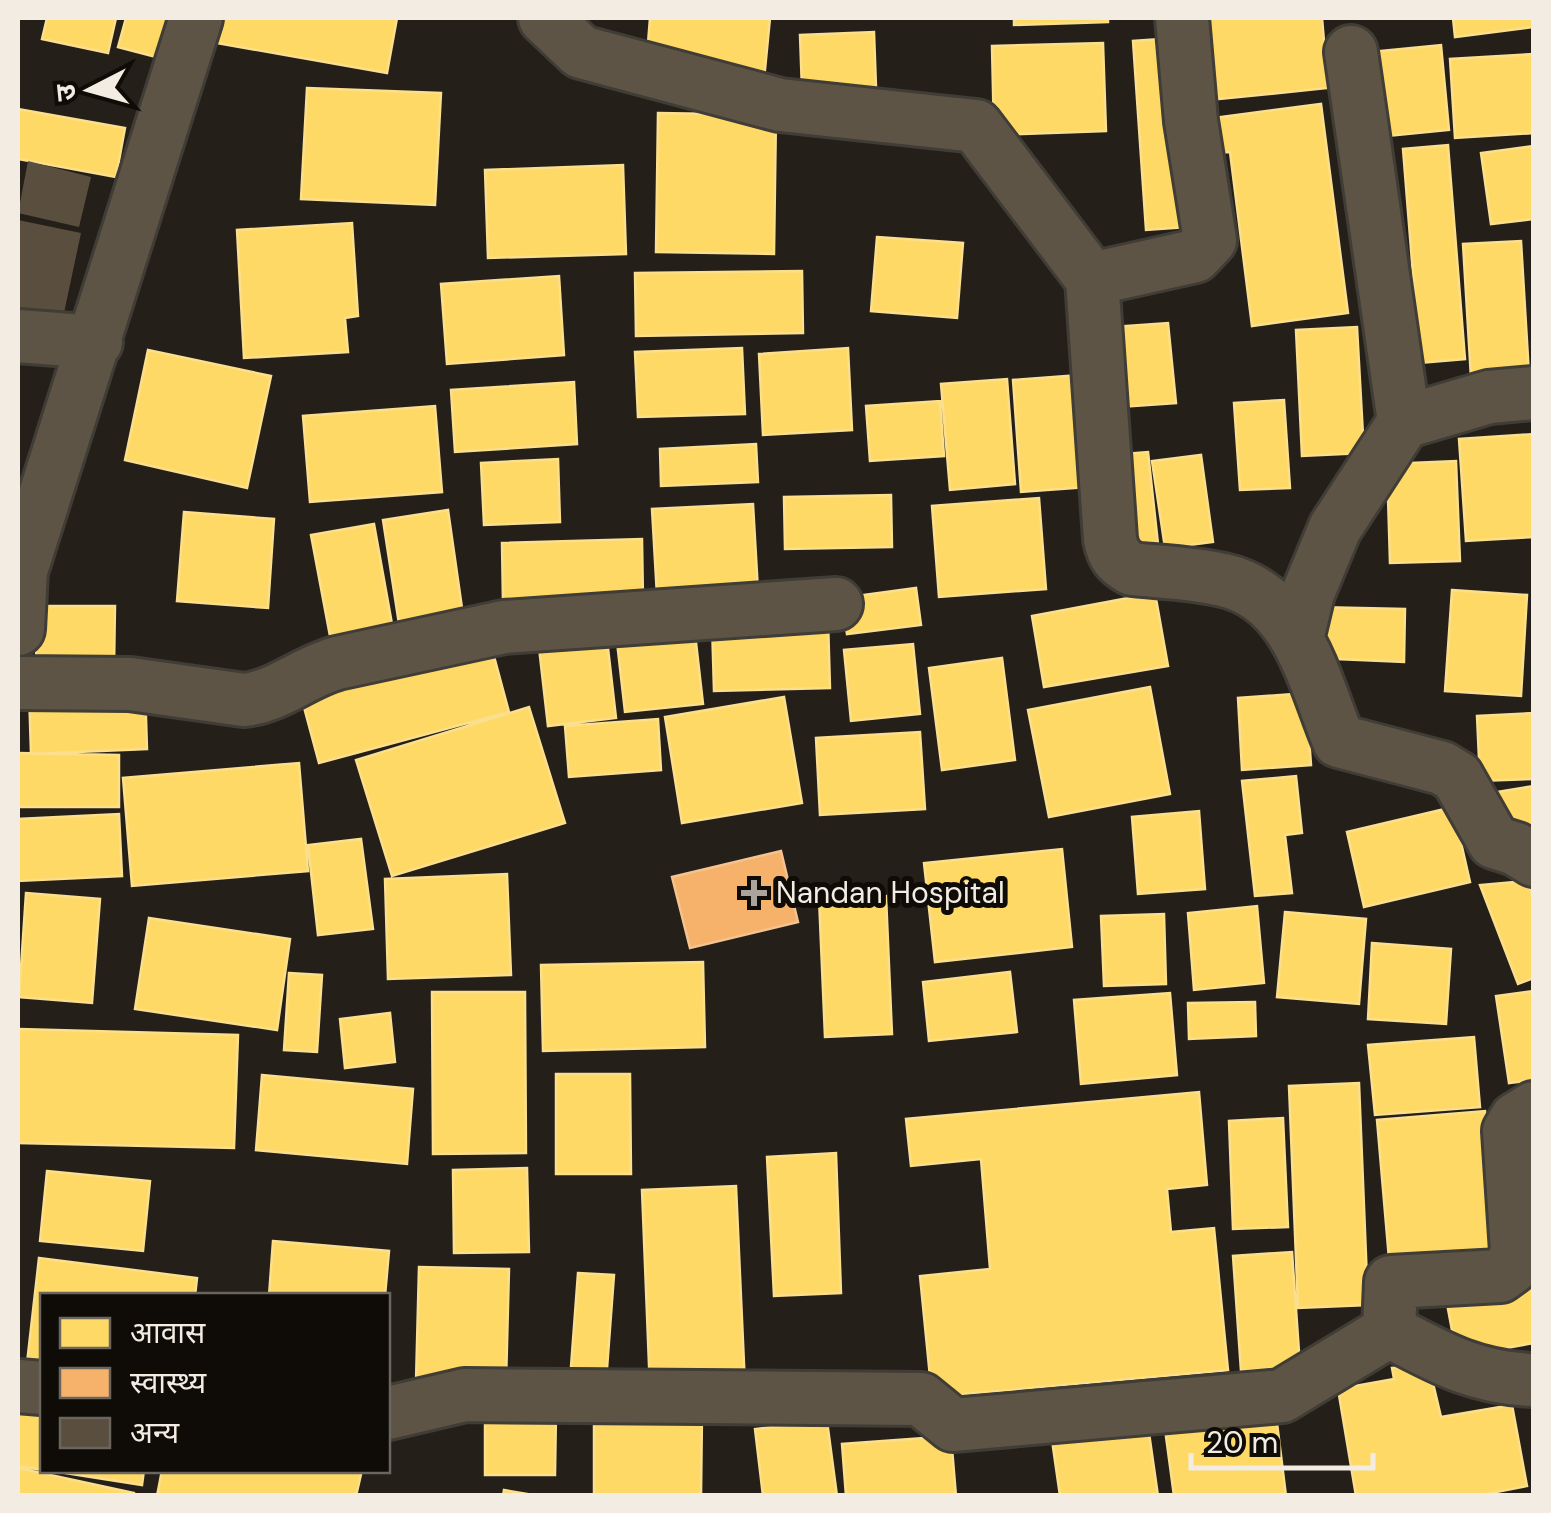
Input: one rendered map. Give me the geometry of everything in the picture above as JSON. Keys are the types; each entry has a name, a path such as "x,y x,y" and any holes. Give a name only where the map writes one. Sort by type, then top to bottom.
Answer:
{"street":[{"path":"18,629 21,571 196,18"},
{"path":"545,18 580,52 780,105 976,126 1092,279 1112,552 1132,569 1224,580 1248,588 1273,608 1297,639 1315,672 1339,741 1442,768 1457,777 1494,842 1534,860"},
{"path":"1092,279 1194,256 1210,240 1191,120 1182,18"},
{"path":"1351,52 1404,422"},
{"path":"18,336 96,342"},
{"path":"1297,639 1308,593 1335,528 1404,422 1489,397 1534,393"},
{"path":"18,683 130,684 244,700 281,690 316,668 504,626 836,604"},
{"path":"1389,1331 1391,1282 1500,1276 1511,1268 1517,1251 1508,1131 1516,1119 1534,1108"},
{"path":"1389,1331 1445,1360 1496,1378 1534,1380"},
{"path":"390,1413 465,1396 921,1399 953,1425 1282,1396 1389,1331"}],"building: आवास":[{"path":"47,18 116,18 108,53 42,39"},
{"path":"126,18 186,18 175,62 118,47"},
{"path":"215,18 397,18 387,73 211,42"},
{"path":"650,18 770,18 764,80 646,68"},
{"path":"1014,18 1108,18 1108,22 1014,25"},
{"path":"1193,18 1322,18 1328,88 1200,101"},
{"path":"1453,18 1534,18 1534,27 1455,37"},
{"path":"874,32 876,87 802,90 800,35"},
{"path":"1174,38 1187,227 1146,230 1133,41"},
{"path":"1103,43 1106,131 994,135 992,46"},
{"path":"1441,45 1449,130 1378,137 1369,52"},
{"path":"1534,54 1534,133 1455,138 1450,59"},
{"path":"307,88 441,93 435,205 301,199"},
{"path":"1321,104 1348,313 1252,326 1230,152 1218,153 1213,118"},
{"path":"18,109 125,128 116,177 18,159"},
{"path":"658,113 776,115 774,254 656,252"},
{"path":"1448,145 1465,359 1420,363 1403,149"},
{"path":"1534,146 1534,219 1491,224 1481,153"},
{"path":"623,165 626,254 488,258 485,170"},
{"path":"352,223 358,316 345,318 348,352 244,358 237,230"},
{"path":"877,237 963,243 957,318 871,311"},
{"path":"1521,241 1529,375 1471,378 1463,244"},
{"path":"802,271 803,333 636,336 635,273"},
{"path":"559,276 564,355 447,364 441,284"},
{"path":"1168,323 1176,403 1106,408 1099,328"},
{"path":"1357,327 1364,453 1302,456 1296,330"},
{"path":"742,348 745,414 638,417 635,352"},
{"path":"848,348 852,430 763,435 759,354"},
{"path":"148,350 271,376 247,488 125,460"},
{"path":"1092,374 1101,486 1021,492 1013,380"},
{"path":"1007,379 1015,484 950,490 941,384"},
{"path":"574,382 577,444 455,452 451,390"},
{"path":"1284,400 1290,488 1240,490 1234,403"},
{"path":"940,401 944,456 870,461 866,406"},
{"path":"435,406 442,492 310,502 303,416"},
{"path":"1534,434 1534,537 1466,541 1459,439"},
{"path":"756,444 758,482 661,486 660,449"},
{"path":"1148,452 1158,544 1121,548 1111,455"},
{"path":"1201,455 1213,542 1165,548 1152,461"},
{"path":"558,459 560,522 484,525 481,463"},
{"path":"1456,461 1460,561 1390,563 1387,464"},
{"path":"891,495 892,547 785,549 784,497"},
{"path":"1039,498 1046,589 939,597 932,506"},
{"path":"753,504 758,591 657,596 652,509"},
{"path":"448,510 463,615 399,624 383,520"},
{"path":"184,512 274,519 268,608 177,601"},
{"path":"374,524 392,624 330,636 311,535"},
{"path":"642,539 643,600 503,603 502,543"},
{"path":"916,588 921,625 847,634 841,598"},
{"path":"1452,590 1527,595 1521,696 1445,691"},
{"path":"1155,593 1168,666 1044,687 1032,616"},
{"path":"37,606 115,606 114,667 36,666"},
{"path":"1315,607 1405,609 1404,662 1313,658"},
{"path":"828,620 830,688 714,691 712,623"},
{"path":"605,622 616,718 548,726 537,630"},
{"path":"694,625 703,704 625,712 616,633"},
{"path":"488,634 509,712 319,763 298,685"},
{"path":"913,644 920,714 851,721 844,650"},
{"path":"1002,658 1015,760 942,770 929,668"},
{"path":"145,687 147,749 31,754 29,691"},
{"path":"1150,687 1170,794 1049,817 1028,710"},
{"path":"1306,693 1311,765 1242,770 1238,698"},
{"path":"784,697 802,803 682,823 665,717"},
{"path":"529,707 565,823 392,876 356,760"},
{"path":"1534,713 1534,779 1480,781 1477,716"},
{"path":"658,719 661,770 569,777 565,726"},
{"path":"920,732 925,809 820,815 816,738"},
{"path":"18,753 119,755 119,807 18,807"},
{"path":"299,763 308,871 132,886 123,778"},
{"path":"1296,776 1302,833 1285,835 1292,893 1255,896 1242,781"},
{"path":"1534,786 1534,835 1505,839 1497,792"},
{"path":"1453,807 1470,882 1364,907 1347,832"},
{"path":"1199,811 1205,889 1138,894 1132,817"},
{"path":"119,814 122,876 18,881 18,819"},
{"path":"361,839 373,929 318,935 308,845"},
{"path":"1062,849 1072,947 935,962 924,863"},
{"path":"507,874 511,975 388,979 385,879"},
{"path":"1527,881 1534,899 1534,978 1518,984 1480,885"},
{"path":"26,893 100,899 92,1003 19,997"},
{"path":"886,896 892,1034 825,1037 819,898"},
{"path":"1257,906 1264,983 1194,990 1188,913"},
{"path":"1285,912 1366,919 1359,1004 1277,997"},
{"path":"1164,914 1166,984 1104,986 1101,916"},
{"path":"149,918 290,939 277,1030 135,1009"},
{"path":"1372,943 1451,949 1446,1024 1368,1019"},
{"path":"703,962 705,1047 543,1051 541,965"},
{"path":"1010,972 1017,1032 929,1041 923,982"},
{"path":"289,973 322,975 317,1052 284,1050"},
{"path":"1534,991 1534,1080 1509,1083 1496,996"},
{"path":"432,992 525,992 526,1153 433,1154"},
{"path":"1170,993 1177,1075 1081,1084 1074,1000"},
{"path":"1255,1002 1256,1036 1189,1039 1188,1003"},
{"path":"390,1013 395,1062 345,1068 340,1019"},
{"path":"19,1029 238,1035 234,1148 18,1143"},
{"path":"1474,1037 1480,1107 1375,1115 1368,1045"},
{"path":"556,1074 630,1074 631,1174 556,1174"},
{"path":"262,1075 413,1089 407,1164 256,1150"},
{"path":"1359,1083 1368,1305 1298,1308 1289,1086"},
{"path":"1199,1092 1207,1185 1167,1189 1171,1232 1214,1228 1228,1370 932,1397 920,1276 990,1269 981,1159 911,1166 906,1119"},
{"path":"1485,1111 1497,1251 1389,1259 1377,1120"},
{"path":"1283,1118 1288,1227 1233,1229 1229,1121"},
{"path":"836,1153 841,1293 774,1296 767,1157"},
{"path":"527,1168 529,1252 454,1253 453,1170"},
{"path":"47,1171 150,1181 143,1251 40,1241"},
{"path":"736,1186 745,1386 650,1390 642,1190"},
{"path":"273,1241 389,1251 385,1293 269,1293"},
{"path":"1292,1252 1300,1366 1241,1371 1233,1256"},
{"path":"39,1258 197,1278 195,1293 40,1293 40,1374 26,1372"},
{"path":"419,1267 509,1269 506,1383 416,1381"},
{"path":"578,1273 614,1275 606,1382 570,1380"},
{"path":"1534,1277 1534,1343 1457,1357 1445,1293"},
{"path":"1429,1366 1441,1417 1512,1405 1527,1486 1476,1496 1356,1496 1338,1389 1394,1379 1392,1368"},
{"path":"40,1398 40,1470 18,1466 18,1410"},
{"path":"485,1412 556,1412 555,1475 485,1475"},
{"path":"594,1414 702,1414 701,1496 594,1496"},
{"path":"1276,1415 1286,1496 1174,1496 1165,1429"},
{"path":"827,1421 837,1496 763,1496 755,1429"},
{"path":"1148,1426 1158,1496 1060,1496 1052,1440"},
{"path":"951,1436 956,1496 846,1496 842,1444"},
{"path":"18,1468 134,1493 134,1496 18,1496"},
{"path":"65,1473 144,1473 142,1485"},
{"path":"161,1473 361,1473 356,1496 157,1496"},
{"path":"504,1490 539,1496 503,1496"}],"building: स्वास्थ्य":[{"path":"781,851 798,922 690,948 672,877"}],"building: अन्य":[{"path":"28,161 91,177 79,227 18,213"},
{"path":"18,220 81,233 61,327 18,318"}],"place":[{"name":"Nandan Hospital","path":"754,893"}]}
